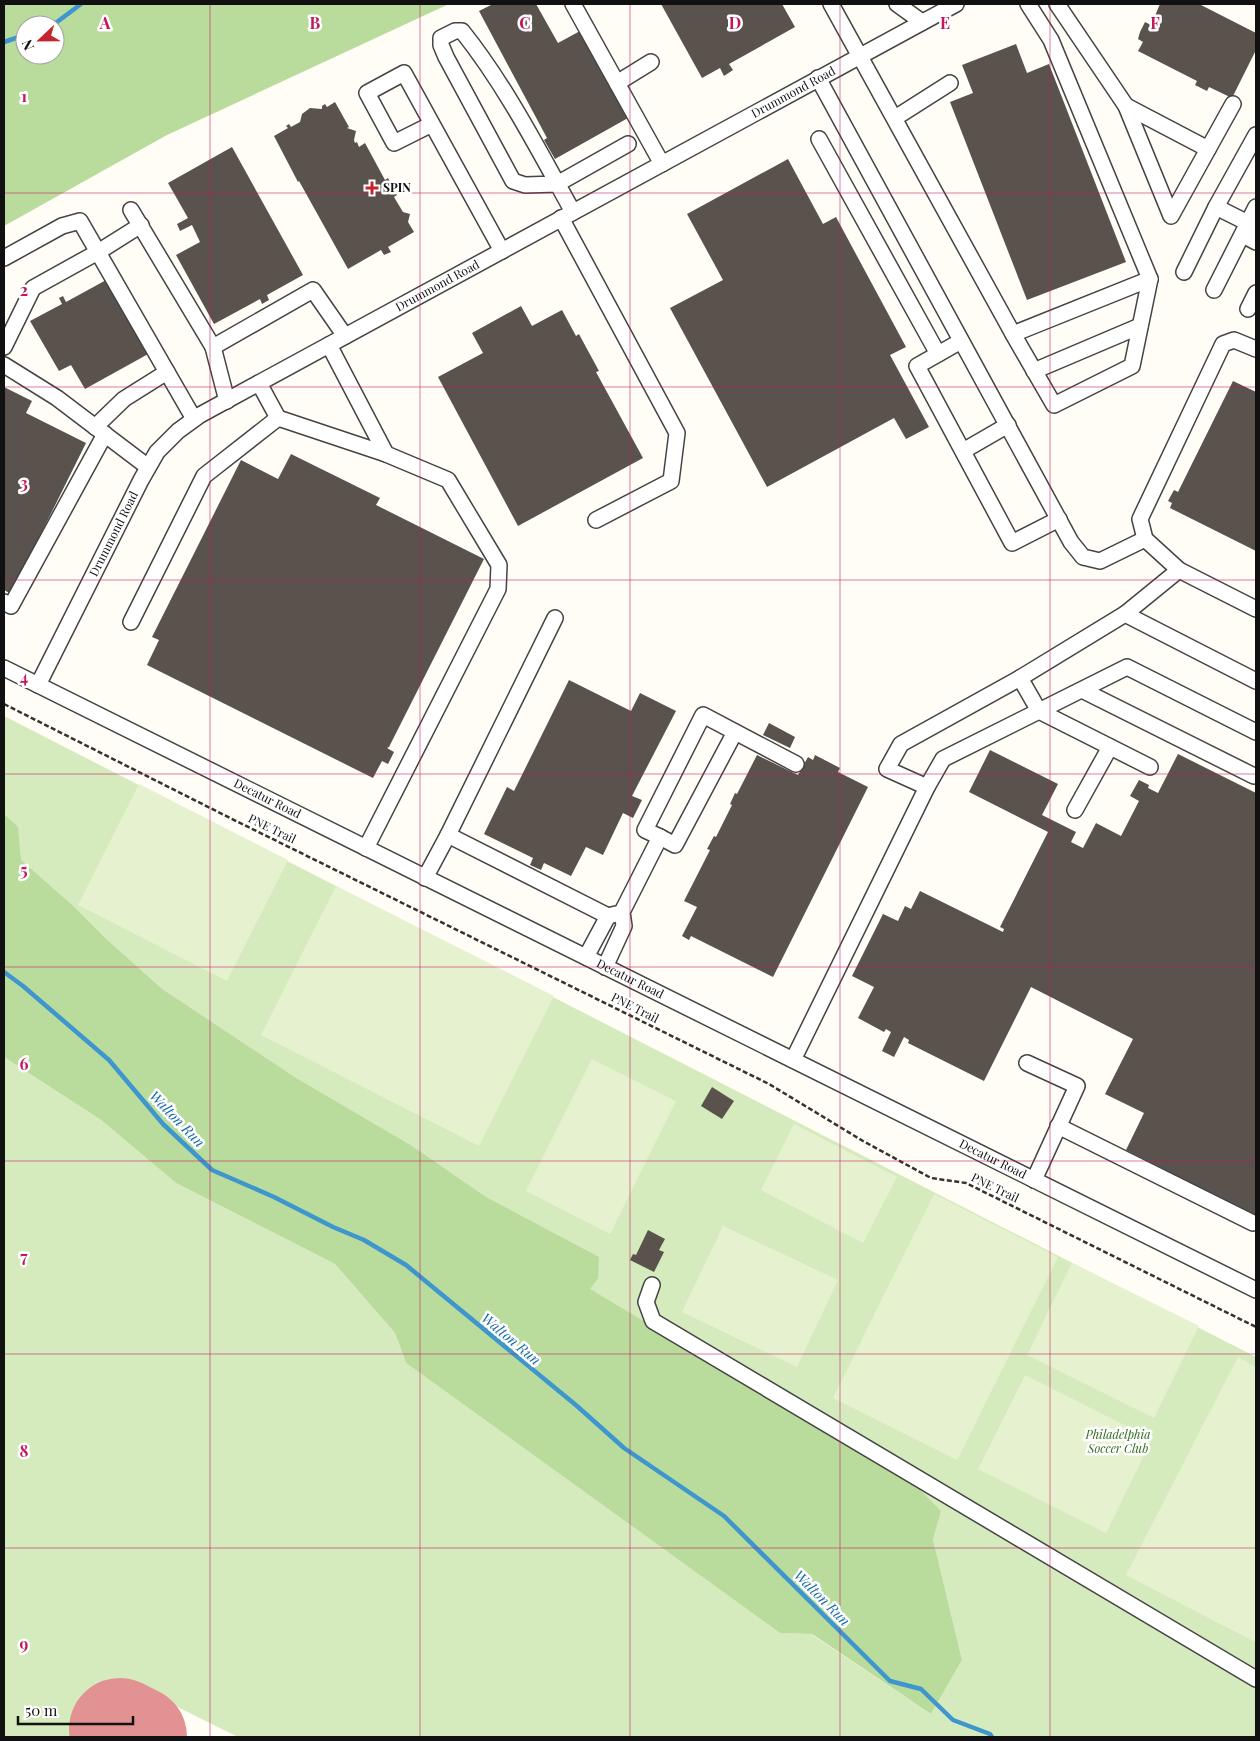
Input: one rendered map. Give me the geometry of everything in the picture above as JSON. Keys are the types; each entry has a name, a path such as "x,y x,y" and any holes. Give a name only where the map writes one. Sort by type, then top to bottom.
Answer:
{"street":[{"path":"573,4 662,164"},
{"path":"831,4 1054,405 1132,366 1150,278 1052,40 1028,4"},
{"path":"897,4 922,22"},
{"name":"Drummond Road","path":"38,686 148,467 157,452 178,431 194,419 956,4"},
{"path":"1057,4 1126,106 1171,216 1233,104"},
{"path":"596,520 671,480 677,433 567,215 557,184 510,101 462,31 455,31 441,38 441,45 446,57 513,181 525,185 557,184 628,144"},
{"path":"617,83 651,62"},
{"path":"432,124 394,144 367,93 404,73 502,251"},
{"path":"818,78 1072,542 1083,557 1100,561 1145,539"},
{"path":"895,118 950,83"},
{"path":"1126,106 1208,149"},
{"path":"1184,272 1216,206 1256,135"},
{"path":"819,139 938,354"},
{"path":"859,211 884,198"},
{"path":"1216,206 1251,232"},
{"path":"1214,290 1251,232 1256,207"},
{"path":"131,210 214,346 226,401"},
{"path":"4,258 62,226 80,221 194,419"},
{"path":"4,347 33,288 141,226"},
{"path":"1013,334 1150,278"},
{"path":"214,346 314,290 345,336"},
{"path":"1248,309 1256,293"},
{"path":"1034,371 1140,326"},
{"path":"1256,349 1234,340 1223,344 1140,519 1145,539 1179,570 1256,609"},
{"path":"962,341 917,366 1012,543 1059,519"},
{"path":"329,345 386,454"},
{"path":"4,365 57,398 148,467"},
{"path":"4,602 11,606 100,430 124,399 167,372"},
{"path":"259,383 278,418 386,454 448,480 499,565 498,590 366,848"},
{"path":"131,622 204,476 278,418"},
{"path":"963,451 1008,425"},
{"path":"927,787 887,769 901,744 1020,678 1125,614 1179,570"},
{"path":"1125,614 1256,681"},
{"path":"425,878 555,618"},
{"path":"793,1060 927,787 943,759 1127,667 1256,732"},
{"name":"Decatur Road","path":"4,668 1256,1290"},
{"path":"1020,678 1039,711 1150,767"},
{"path":"1082,690 1254,776"},
{"path":"735,732 676,845 645,830 703,715 796,764"},
{"path":"1075,810 1110,747"},
{"path":"448,835 615,914 624,926 605,967"},
{"path":"586,958 615,914 660,837"},
{"path":"1027,1063 1077,1086 1034,1180"},
{"path":"1058,1126 1253,1223"},
{"path":"652,1285 646,1302 653,1321 1256,1679"}],"path":[{"name":"PNE Trail","path":"4,704 224,815 769,1084 863,1141 931,1178 966,1183 1256,1327"}],"green space":[{"path":"4,4 449,4 167,135 4,226"},
{"name":"Philadelphia Soccer Club","path":"4,716 1256,1357 1256,1737 238,1737 139,1688 114,1737 4,1737 4,1057 101,1120 176,1183 335,1264 395,1333 406,1363 780,1633 811,1634 931,1714 962,1660 933,1539 909,1479 589,1289 4,892"},
{"path":"139,784 288,860 227,981 78,905"},
{"path":"4,814 18,827 21,860 162,989 296,1078 412,1146 486,1197 599,1257 598,1278 590,1289 910,1480 941,1511 933,1539 962,1660 931,1714 812,1634 780,1633 406,1363 395,1333 335,1264 176,1183 101,1120 4,1057"},
{"path":"336,886 554,996 479,1146 261,1035"},
{"path":"592,1059 676,1101 610,1234 526,1191"},
{"path":"794,1124 897,1177 863,1243 761,1190"},
{"path":"934,1194 1058,1257 957,1460 833,1398"},
{"path":"723,1226 838,1280 797,1367 682,1312"},
{"path":"1072,1263 1199,1326 1154,1418 1027,1355"},
{"path":"1238,1357 1256,1367 1255,1642 1126,1575"},
{"name":"Philadelphia Soccer Club","path":"1025,1375 1152,1439 1106,1533 978,1469"}],"building":[{"path":"493,4 536,4 558,43 580,31 628,118 555,159 544,140 547,138 479,11"},
{"path":"661,4 782,4 795,27 729,64 733,70 724,76 720,68 702,78"},
{"path":"1160,4 1199,4 1256,33 1256,50 1232,98 1209,87 1207,91 1195,85 1197,81 1138,51 1143,42 1138,39 1140,32 1145,22 1151,25"},
{"path":"1016,44 1027,73 1049,64 1126,262 1027,300 950,102 973,93 962,65"},
{"path":"335,102 349,127 347,128 356,131 355,143 357,142 359,147 365,143 385,180 388,178 397,195 394,197 403,212 410,214 408,222 414,232 388,247 391,252 384,255 381,250 348,269 274,136 288,128 286,126 289,124 291,127 300,122 302,114 310,108 322,109 322,106 325,104 327,107"},
{"path":"232,147 303,275 267,295 269,300 262,304 260,299 214,324 176,255 200,242 192,225 180,231 177,224 188,218 168,183"},
{"path":"788,159 823,224 836,217 906,347 890,355 929,427 906,439 894,418 767,487 670,308 723,280 687,214"},
{"path":"108,279 150,353 85,389 71,365 59,371 30,321 62,304 59,298 63,296 66,302"},
{"path":"521,306 532,326 562,310 576,336 579,334 599,371 596,372 643,458 518,526 438,377 483,353 472,333"},
{"path":"1233,381 1256,392 1256,551 1170,508 1172,503 1168,501 1174,490 1178,492"},
{"path":"4,387 32,401 26,413 86,443 11,594 4,590"},
{"path":"291,454 380,498 376,505 484,559 387,748 394,752 388,764 382,761 373,778 147,665 159,640 152,637 241,460 278,479"},
{"path":"569,680 631,711 640,693 676,711 632,796 642,800 633,818 623,813 603,855 586,847 571,876 544,863 541,870 530,865 533,858 484,834 507,787 514,791"},
{"path":"769,723 795,737 790,748 763,735"},
{"path":"990,750 1058,784 1042,815 1076,832 1071,842 1083,848 1096,823 1121,836 1139,801 1130,796 1139,780 1149,785 1148,788 1158,793 1178,754 1256,793 1256,1216 1126,1150 1144,1113 1105,1094 1133,1039 1031,987 984,1081 908,1043 909,1040 904,1037 894,1057 882,1051 891,1032 886,1029 884,1032 858,1018 874,987 852,976 883,914 898,921 905,906 911,909 920,891 1003,932 1004,929 1000,927 1048,832 969,792"},
{"path":"757,755 798,775 808,757 813,760 815,755 840,768 838,772 868,787 773,977 691,936 689,940 682,936 697,907 684,901 710,850 707,849 714,836 716,837 732,805 730,804 735,793 737,794"},
{"path":"712,1087 734,1101 722,1119 701,1106"},
{"path":"648,1230 665,1239 659,1250 664,1252 654,1272 630,1260 633,1254 636,1255"}],"waterway":[{"name":"Walton Run","path":"65,16 81,4"},
{"name":"Walton Run","path":"4,42 15,38"},
{"name":"Walton Run","path":"4,972 109,1060 163,1124 212,1170 364,1240 406,1265 577,1406 624,1448 724,1516 890,1681 921,1689 953,1720 990,1734 992,1737"}],"runway":[{"path":"120,1729 136,1737"}],"place":[{"name":"SPIN","path":"372,188"}]}
